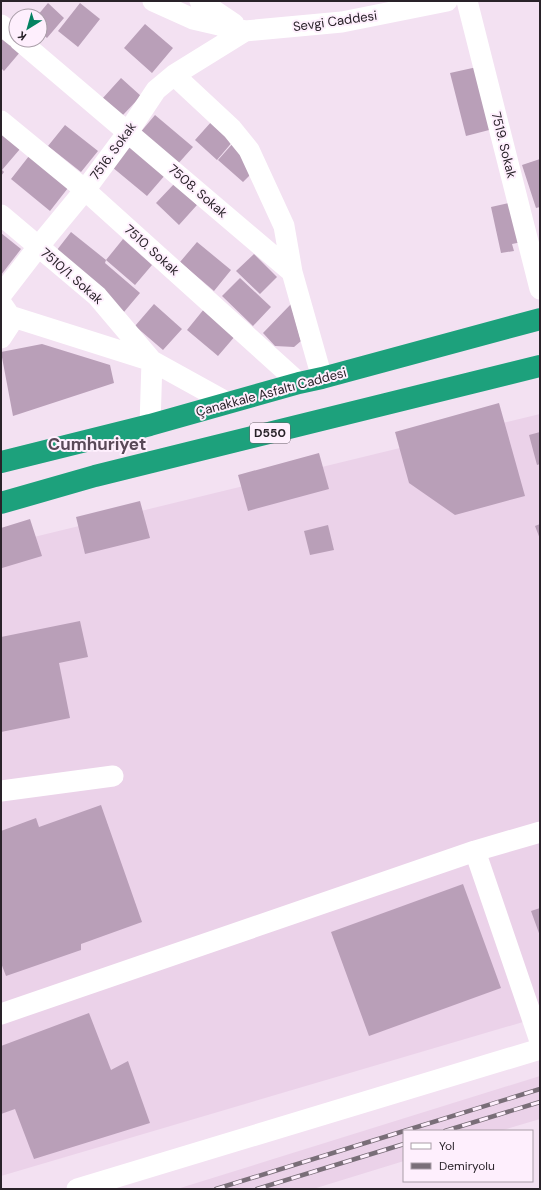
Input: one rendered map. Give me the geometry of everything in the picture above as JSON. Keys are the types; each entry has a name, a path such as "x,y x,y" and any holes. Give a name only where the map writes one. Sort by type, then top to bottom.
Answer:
{"highway":[{"name":"Çanakkale Asfaltı Caddesi","path":"1,462 150,425 299,383 540,319"},
{"name":"D550","path":"1,504 95,476 540,366"}],"street":[{"name":"Sevgi Caddesi","path":"153,1 193,19 245,32 342,22 447,1"},
{"path":"200,1 245,32"},
{"name":"7519. Sokak","path":"467,1 540,289"},
{"name":"7516. Sokak","path":"1,295 85,190 128,132 156,90 174,75 245,32"},
{"name":"7508. Sokak","path":"28,48 292,272"},
{"path":"174,75 232,129 249,150 284,226 292,272 322,378"},
{"name":"7510. Sokak","path":"1,121 85,190 299,383"},
{"name":"7510/1. Sokak","path":"1,215 97,296 152,361"},
{"path":"1,338 8,310 152,361 228,403"},
{"path":"150,425 152,361"},
{"path":"1,790 114,776"},
{"path":"1,1014 475,851 540,832"},
{"path":"475,851 540,1041"},
{"path":"77,1189 540,1049"}],"shaded area":[{"path":"540,414 540,1017 1,1176 1,545"},
{"path":"540,1076 540,1119 503,1130 403,1130 403,1161 313,1189 177,1189"}],"building":[{"path":"48,3 64,18 48,37 48,8 44,8"},
{"path":"80,3 100,19 78,47 58,31"},
{"path":"145,24 173,48 152,73 124,48"},
{"path":"1,34 8,40 8,48 17,48 21,51 4,71 1,68"},
{"path":"477,67 493,129 466,136 450,73"},
{"path":"121,78 141,96 122,116 102,99"},
{"path":"155,115 193,147 176,166 139,134"},
{"path":"212,121 234,140 217,160 195,140"},
{"path":"65,125 98,151 81,172 48,146"},
{"path":"1,133 20,149 2,170 4,172 1,176"},
{"path":"234,142 252,173 243,182 218,160"},
{"path":"131,145 166,174 147,196 112,167"},
{"path":"29,156 68,188 50,211 11,179"},
{"path":"540,159 540,207 536,208 522,165"},
{"path":"174,184 197,205 179,225 156,203"},
{"path":"513,202 522,242 512,244 514,251 501,253 491,207"},
{"path":"71,232 106,260 105,263 140,293 124,312 53,255"},
{"path":"1,233 21,249 1,275"},
{"path":"123,239 152,265 135,285 106,260"},
{"path":"197,242 231,270 214,291 180,262"},
{"path":"254,254 277,277 260,294 236,271"},
{"path":"240,278 271,307 253,326 222,296"},
{"path":"154,304 182,329 163,350 135,326"},
{"path":"291,304 301,341 294,347 275,346 263,333"},
{"path":"204,309 236,335 218,356 187,330"},
{"path":"42,344 110,365 114,383 13,416 1,352"},
{"path":"499,403 525,496 455,515 409,483 395,432"},
{"path":"540,432 540,464 537,465 529,435"},
{"path":"319,453 329,489 248,511 238,475"},
{"path":"140,501 150,538 85,554 76,517"},
{"path":"30,519 42,556 2,568 1,528"},
{"path":"540,524 540,539 535,526"},
{"path":"328,525 334,550 310,555 304,531"},
{"path":"80,621 88,657 59,663 70,718 1,732 1,637"},
{"path":"101,805 142,922 81,944 81,950 6,976 1,963 1,831 36,818 39,827"},
{"path":"463,884 501,988 369,1036 331,932"},
{"path":"540,908 540,936 531,911"},
{"path":"89,1013 111,1070 128,1061 150,1123 34,1159 15,1109 1,1114 1,1046"}],"railway":[{"path":"407,1130 540,1089"},
{"path":"448,1130 540,1102"},
{"path":"216,1189 403,1131"},
{"path":"257,1189 403,1144"}],"district":[{"name":"Cumhuriyet","path":"97,444"}]}
